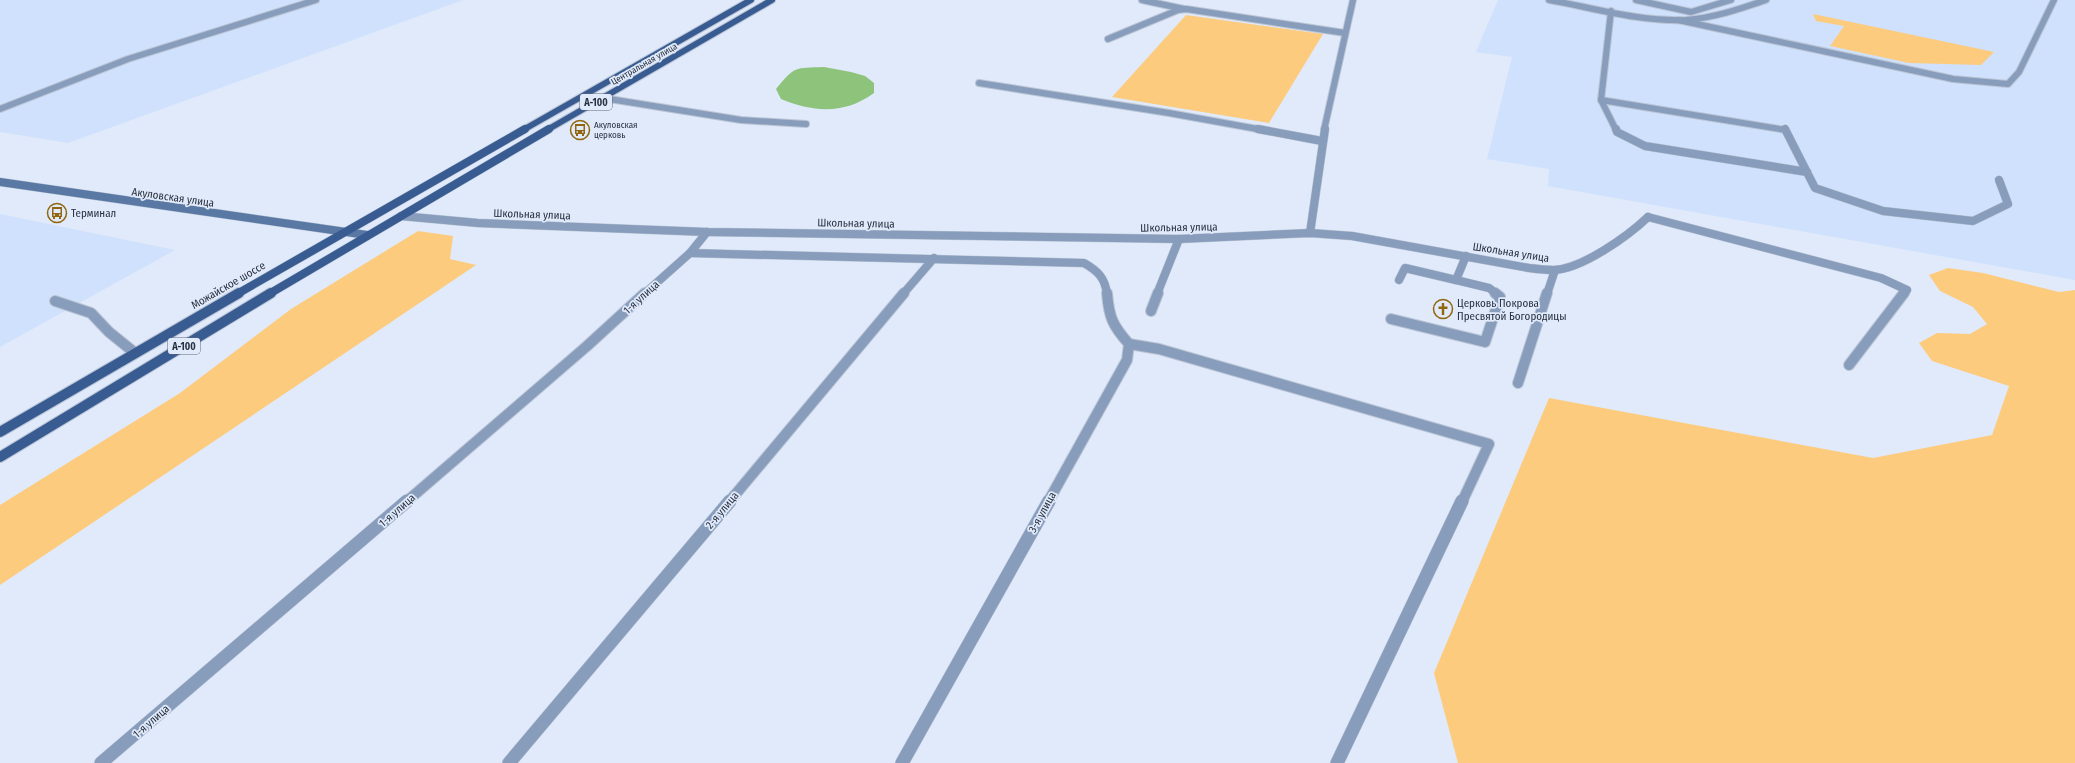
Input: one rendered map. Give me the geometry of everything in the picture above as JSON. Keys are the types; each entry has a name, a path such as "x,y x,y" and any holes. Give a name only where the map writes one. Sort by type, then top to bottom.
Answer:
{"main road":[{"name":"Центральная улица","path":"470,161 751,0"},
{"name":"Центральная улица","path":"401,216 772,0"},
{"name":"Можайское шоссе","path":"0,432 344,232 470,161"},
{"name":"А-100","path":"0,457 367,235 401,216"}],"street":[{"path":"0,109 128,59 316,0"},
{"path":"1142,0 1186,9 1345,33"},
{"path":"1310,233 1322,141 1353,0"},
{"path":"1549,0 1652,18 1678,20 1696,19 1766,0"},
{"path":"1636,0 1691,12 1732,0"},
{"path":"1678,20 1953,79 2008,84 2019,72 2054,0"},
{"path":"1108,39 1178,10 1186,9"},
{"path":"1611,11 1601,100 1617,132 1645,146 1807,172"},
{"path":"979,82 1169,113 1322,141"},
{"path":"603,98 742,120 806,124"},
{"path":"1601,100 1785,129 1815,188 1883,211 1973,221 2008,204 1999,180"},
{"name":"Акуловская улица","path":"0,182 367,235"},
{"name":"Школьная улица","path":"401,216 478,223 706,232 1179,239 1310,233 1360,238 1529,268 1555,270 1582,262 1632,232 1648,217 1881,278 1907,290 1850,365"},
{"name":"1-я улица","path":"101,763 587,346 690,253 699,244 706,232"},
{"path":"1151,311 1179,239"},
{"path":"690,253 1084,263 1098,271 1106,285 1108,308 1114,327 1129,344 1159,349 1489,444 1337,763"},
{"path":"1456,280 1466,256"},
{"name":"2-я улица","path":"509,763 934,258"},
{"path":"1391,319 1485,342 1500,297 1489,288 1405,268 1399,280"},
{"path":"1518,382 1555,270"},
{"path":"55,301 91,313 109,332 135,353"},
{"name":"3-я улица","path":"902,763 1127,360 1129,344"}],"shaded area":[{"path":"0,0 463,0 68,143 0,132"},
{"path":"1498,0 2075,0 2075,280 1548,186 1549,169 1487,159 1512,57 1476,52"},
{"path":"1813,14 1994,52 1981,65 1909,63 1830,46 1844,26 1816,21"},
{"path":"1186,15 1323,34 1269,123 1112,97"},
{"path":"824,67 865,76 874,83 874,93 851,105 828,109 805,107 781,99 776,89 792,72 801,68"},
{"path":"0,214 175,250 0,347"},
{"path":"418,231 453,236 450,259 476,265 0,585 0,505 180,393 291,309"},
{"path":"1948,268 1983,273 2059,292 2075,290 2075,763 1458,763 1434,673 1549,398 1873,458 1992,435 2009,386 1932,361 1919,343 1937,333 1970,334 1987,324 1973,307 1940,291 1929,275"}],"place":[{"name":"Акуловская церковь","path":"580,130"},
{"name":"Терминал","path":"57,213"},
{"name":"Церковь Покрова Пресвятой Богородицы","path":"1443,309"}]}
